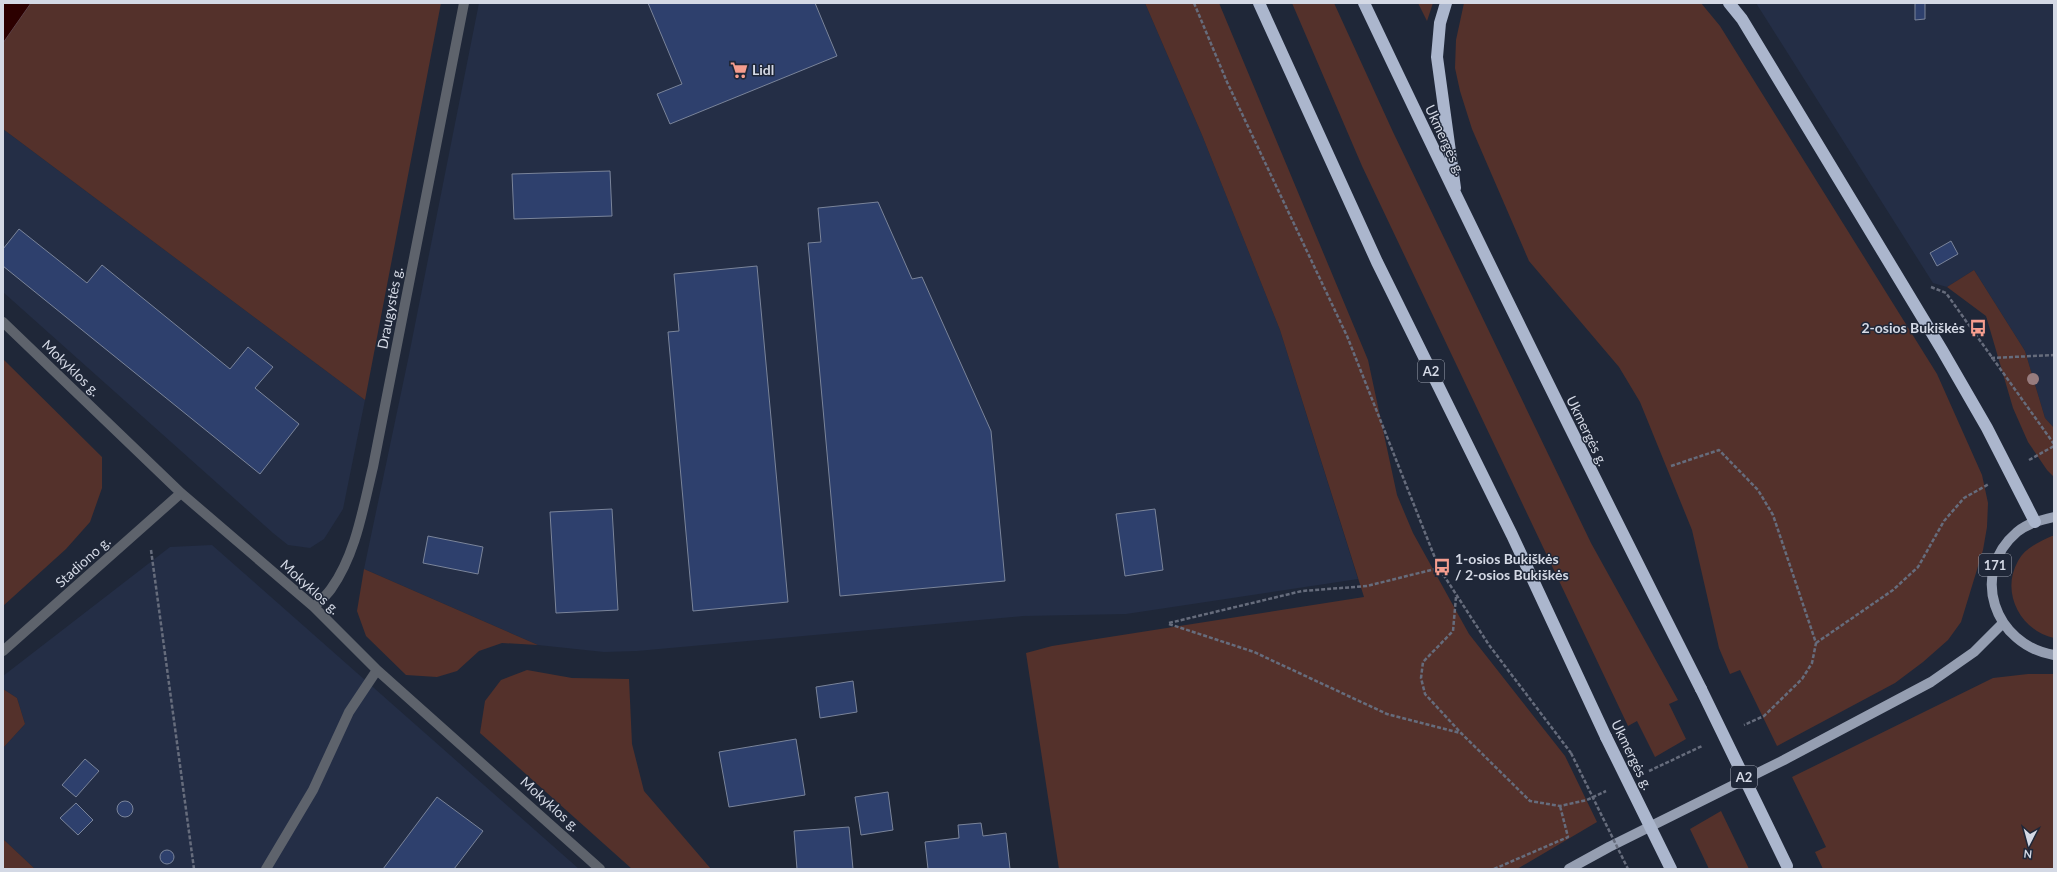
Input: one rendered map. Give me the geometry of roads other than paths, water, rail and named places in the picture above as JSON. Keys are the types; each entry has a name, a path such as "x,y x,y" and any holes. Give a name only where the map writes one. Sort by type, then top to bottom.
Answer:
{"highway":[{"name":"Ukmergės g.","path":"1259,3 1378,262 1512,535 1606,737 1671,869"},
{"name":"Ukmergės g.","path":"1364,3 1457,199 1595,480 1701,689 1788,868"},
{"path":"1446,3 1440,23 1437,57 1457,199"},
{"path":"1729,3 1742,19 1894,270 1987,428 2035,522"}],"main road":[{"name":"171","path":"2054,517 2035,522 2018,532 2004,547 1995,565 1992,592 1994,605 2002,624 2018,641 2039,652 2054,655"},
{"path":"1569,869 1609,847 1784,760 1932,682 1974,652 2002,624"}],"street":[{"name":"Draugystės g.","path":"314,607 330,590 342,571 359,528 373,467 464,3"},
{"name":"Mokyklos g.","path":"3,322 181,493 314,607 377,670 600,869"},
{"name":"Stadiono g.","path":"3,652 181,493"},
{"path":"266,869 313,790 349,712 377,670"}],"place":[{"name":"Lidl","path":"739,70"},
{"name":"2-osios Bukiškės","path":"1978,328"},
{"name":"1-osios Bukiškės / 2-osios Bukiškės","path":"1442,567"}]}
